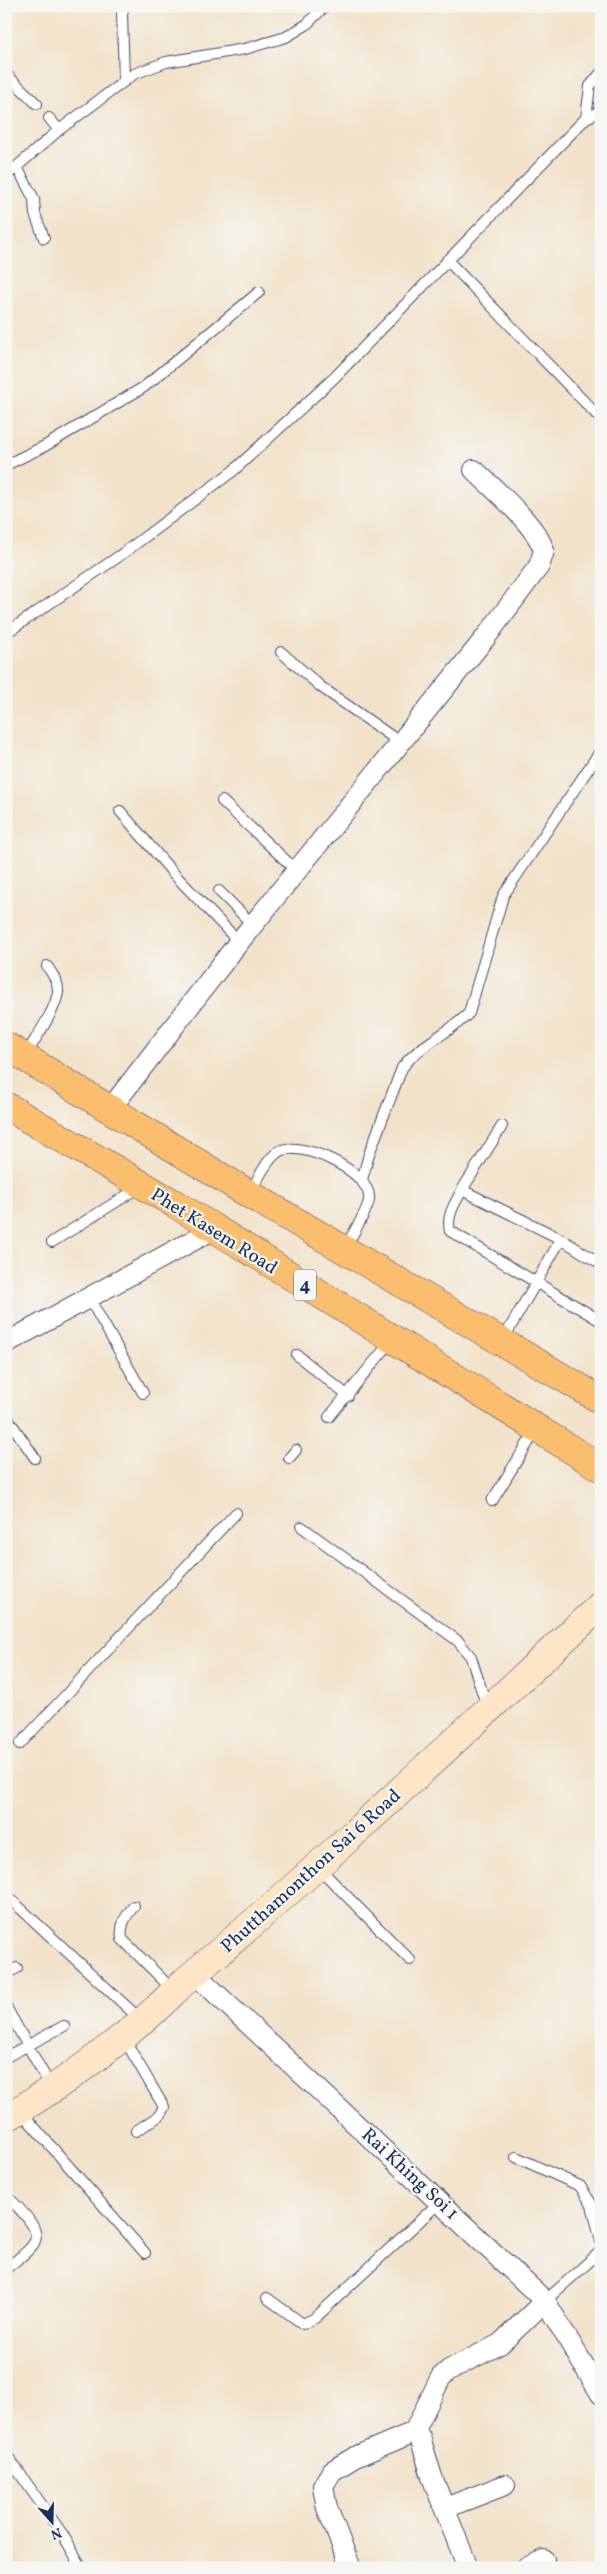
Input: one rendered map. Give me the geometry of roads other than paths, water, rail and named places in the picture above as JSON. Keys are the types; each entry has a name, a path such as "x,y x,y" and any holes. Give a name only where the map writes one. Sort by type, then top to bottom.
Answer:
{"main road":[{"path":"16,1051 250,1194 601,1400"},
{"name":"Phet Kasem Road","path":"6,1106 214,1229 601,1468"},
{"name":"Phutthamonthon Sai 6 Road","path":"13,2114 52,2089 133,2029 194,1973 255,1923 601,1605"}],"street":[{"path":"111,1108 239,942 486,637 539,566 544,551 536,534 506,500 474,470"},
{"path":"6,1343 214,1229"},
{"name":"Rai Khing Soi 1","path":"194,1973 441,2201 545,2301 601,2394"},
{"path":"351,2568 327,2508 323,2486 332,2470 355,2457 414,2432 441,2377 449,2370 500,2344 545,2301"},
{"path":"414,2432 420,2437 468,2568"},
{"path":"445,2508 505,2485"}],"lane":[{"path":"124,6 122,14 124,80"},
{"path":"6,176 59,130 124,80 148,67 166,62 246,50 286,37 306,25 325,6"},
{"path":"586,118 590,86 601,73"},
{"path":"6,74 37,104"},
{"path":"6,633 118,557 233,471 335,377 586,118 601,111"},
{"path":"49,118 59,130"},
{"path":"17,167 34,199 35,214 44,238"},
{"path":"447,260 521,334 601,419"},
{"path":"6,465 45,446 144,387 259,292"},
{"path":"281,652 332,696 372,721 401,743"},
{"path":"362,1180 368,1154 402,1068 411,1055 459,1024 469,1013 502,896 601,750"},
{"path":"222,801 297,871"},
{"path":"120,811 174,874 239,942"},
{"path":"219,891 253,925"},
{"path":"16,1051 55,1004 58,992 54,975 47,966"},
{"path":"502,1126 462,1190 448,1221 450,1231 533,1286 601,1321"},
{"path":"250,1194 272,1156 284,1149 300,1149 316,1153 351,1170 362,1180 368,1191 369,1200 344,1249"},
{"path":"52,1242 143,1186"},
{"path":"462,1190 562,1239 601,1264"},
{"path":"502,1342 562,1239"},
{"path":"89,1298 142,1393"},
{"path":"329,1418 392,1340"},
{"path":"297,1355 348,1396"},
{"path":"6,1416 35,1458"},
{"path":"492,1501 536,1429"},
{"path":"289,1458 296,1450"},
{"path":"20,1744 236,1513"},
{"path":"302,1526 458,1641 472,1657 488,1709"},
{"path":"317,1866 410,1960"},
{"path":"6,1894 133,2029 164,2107 159,2116 136,2131"},
{"path":"134,1906 124,1918 121,1929 122,1939 175,1992"},
{"path":"6,1974 17,1968"},
{"path":"6,2007 29,2044 52,2089"},
{"path":"6,2057 64,2026"},
{"path":"13,2114 145,2253"},
{"path":"516,2157 580,2186 592,2205 601,2241"},
{"path":"6,2195 33,2226 36,2235 34,2243 8,2267"},
{"path":"267,2298 304,2324 315,2318 441,2201"},
{"path":"545,2301 601,2251"},
{"path":"6,2454 63,2535 81,2568"}]}
